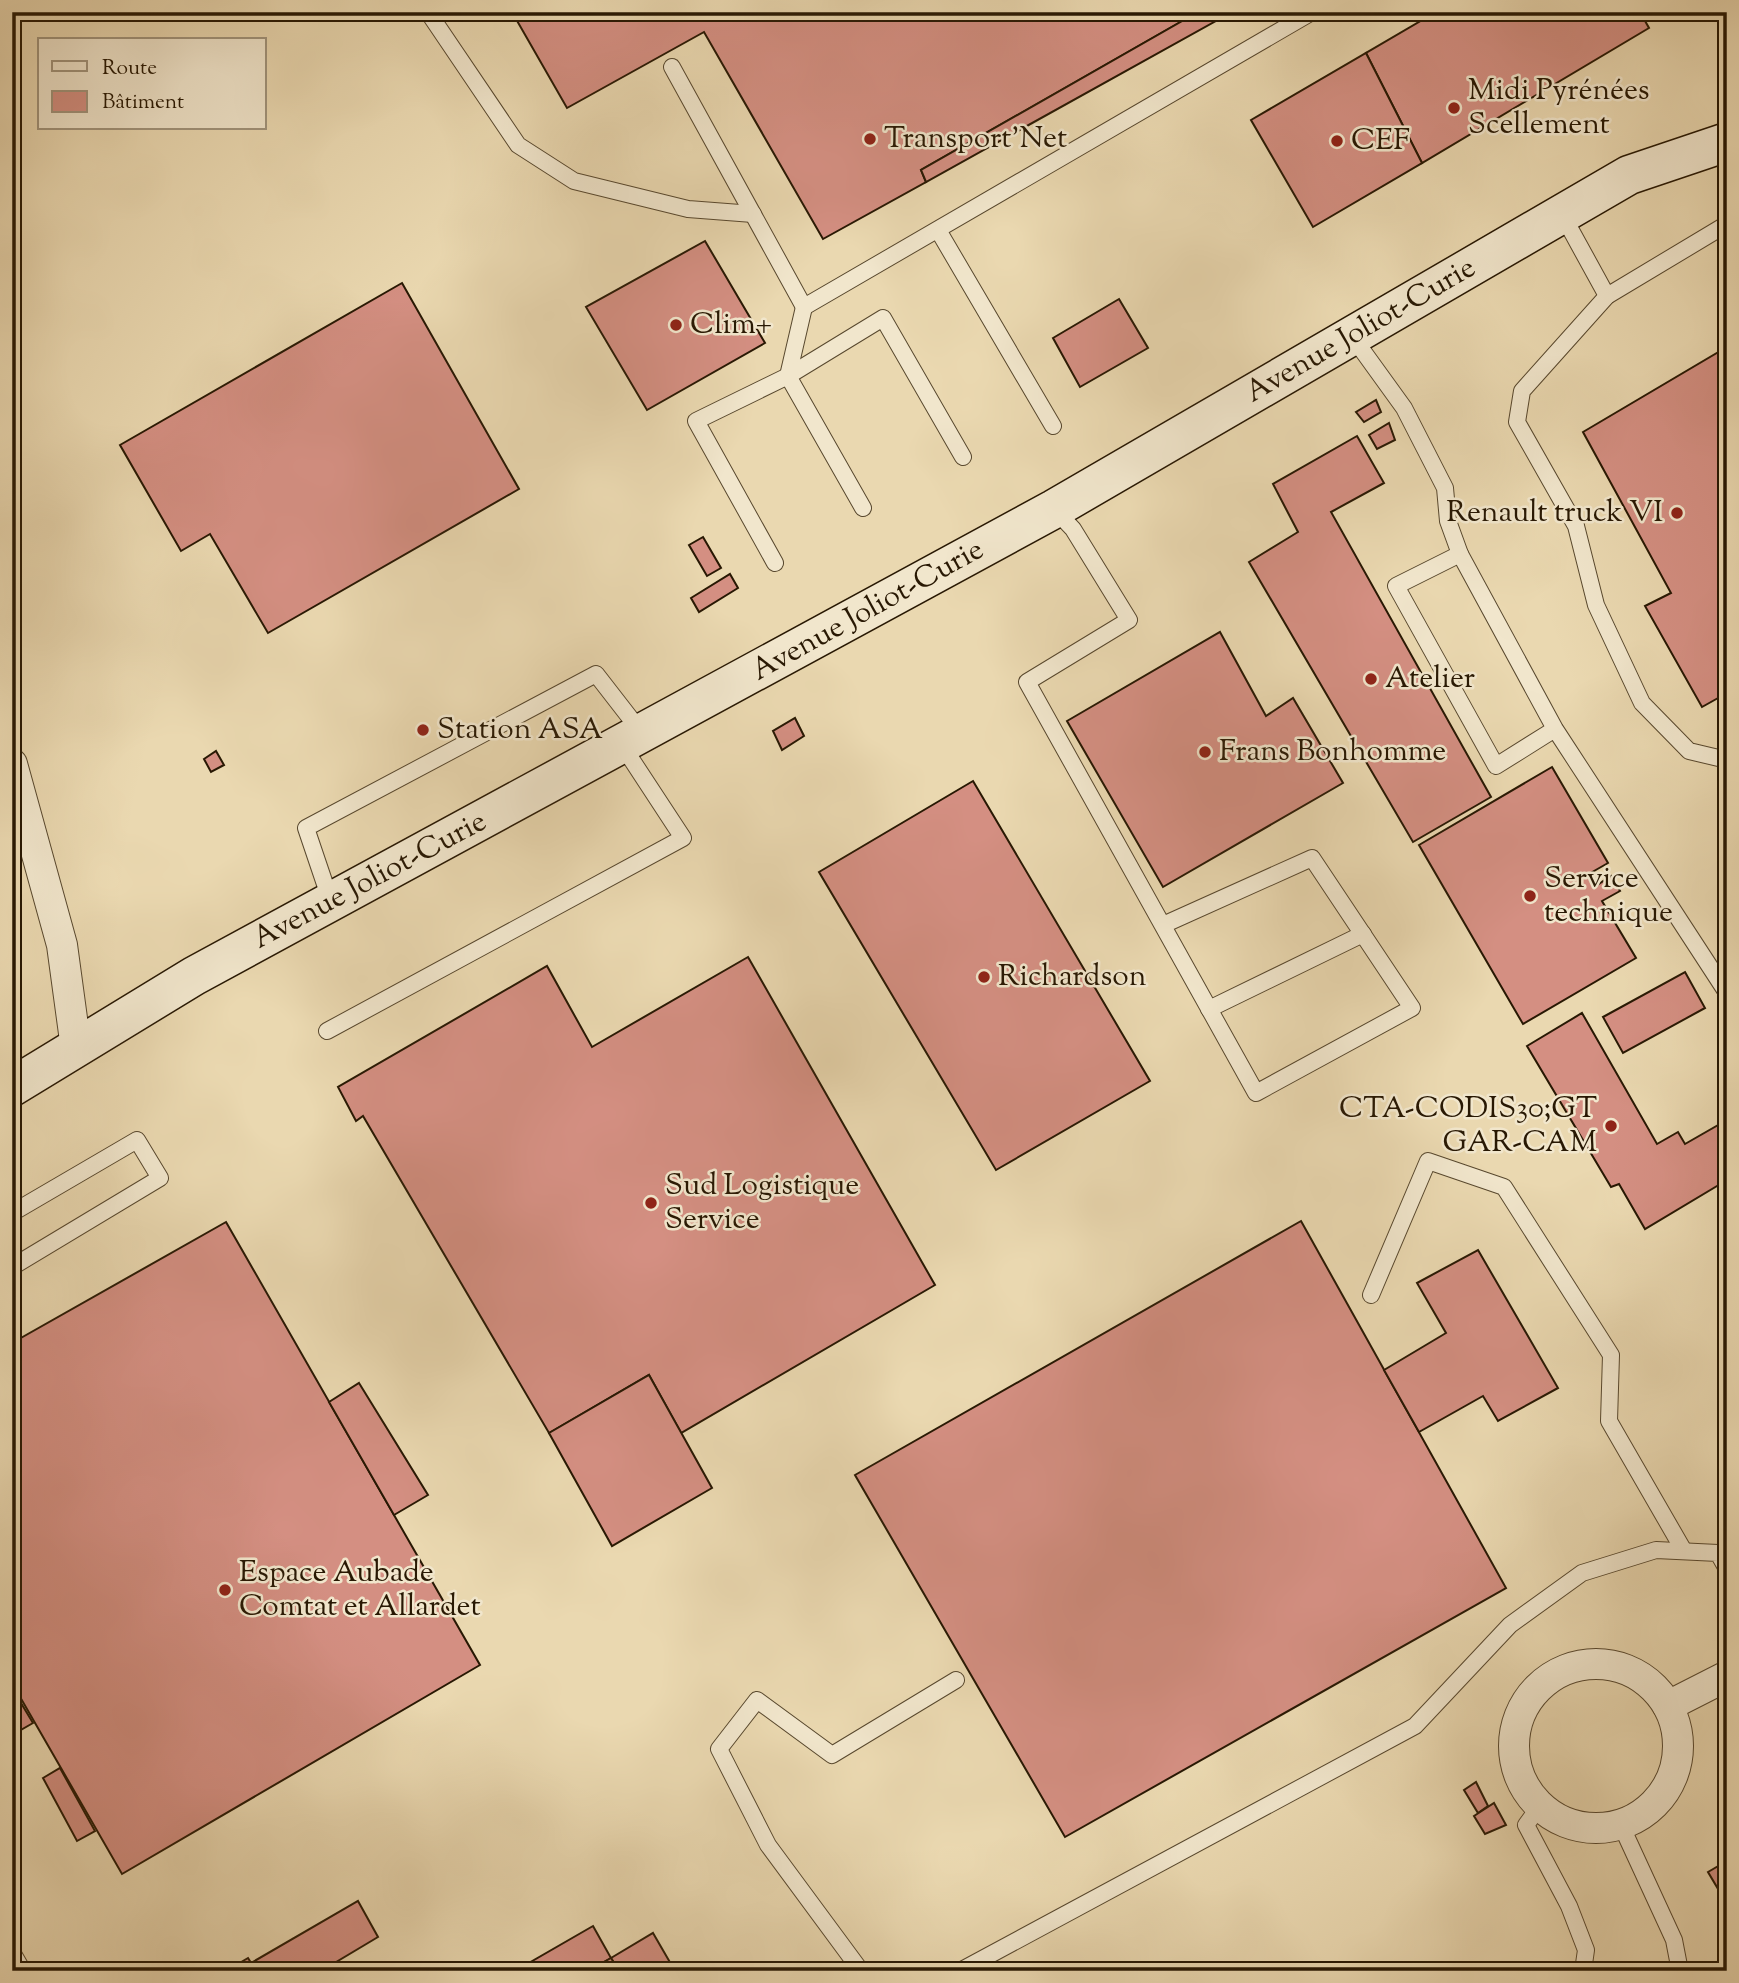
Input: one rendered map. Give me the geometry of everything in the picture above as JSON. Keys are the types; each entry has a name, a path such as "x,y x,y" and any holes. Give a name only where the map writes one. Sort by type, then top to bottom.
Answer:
{"street":[{"name":"Avenue Joliot-Curie","path":"12,1087 194,976 1055,509 1629,175 1727,142"},
{"path":"12,764 62,946 76,1048"},
{"path":"1607,1665 1625,1669 1650,1684 1668,1706 1678,1733 1677,1763 1667,1790 1647,1812 1621,1825 1592,1829 1564,1823 1539,1807 1522,1784 1513,1757 1518,1720 1525,1703 1544,1681 1569,1668 1607,1665"},
{"path":"1668,1706 1727,1676"}],"lane":[{"path":"428,12 518,145 574,181 688,209 753,214"},
{"path":"804,307 1312,12"},
{"path":"672,66 804,307 788,376 863,508"},
{"path":"1562,214 1607,296"},
{"path":"1727,223 1607,296 1522,391 1517,422 1576,526 1596,605 1642,703 1689,751 1727,760"},
{"path":"938,230 1054,426"},
{"path":"775,563 696,421 788,376 883,318 963,457"},
{"path":"1352,336 1404,408 1445,488 1448,521 1460,554 1555,729 1727,993"},
{"path":"1055,509 1073,529 1129,620 1027,682 1256,1093 1412,1008 1312,858 1163,925"},
{"path":"1460,554 1396,586 1496,766 1555,729"},
{"path":"327,1031 683,838 596,674 306,828 331,902"},
{"path":"1209,1009 1363,934"},
{"path":"12,1213 137,1140 160,1178 12,1267"},
{"path":"1371,1295 1428,1161 1504,1187 1611,1355 1609,1421 1684,1552"},
{"path":"960,1971 1415,1726 1510,1625 1582,1573 1656,1550 1718,1553 1727,1569"},
{"path":"861,1971 768,1845 719,1749 757,1700 832,1755 956,1680"},
{"path":"1539,1807 1526,1825 1569,1906 1587,1950 1583,1971"},
{"path":"1621,1825 1674,1940 1680,1971"},
{"path":"12,1952 23,1971"}],"building":[{"name":"Transport'Net","path":"512,12 1198,12 921,170 926,182 823,239 704,32 567,108"},
{"path":"1198,12 1232,12 926,182 921,170"},
{"name":"Midi Pyrénées Scellement","path":"1436,12 1640,12 1649,28 1422,163 1366,53"},
{"name":"CEF","path":"1366,53 1422,163 1313,227 1251,120"},
{"name":"Clim+","path":"705,241 765,343 647,410 586,307"},
{"path":"402,283 519,489 268,633 210,534 181,551 120,445"},
{"path":"1119,299 1148,348 1080,387 1053,338"},
{"name":"Renault truck VI","path":"1727,347 1727,693 1702,707 1645,606 1671,593 1583,432"},
{"path":"1376,400 1381,412 1364,422 1356,412"},
{"path":"1389,423 1395,440 1377,449 1369,435"},
{"name":"Atelier","path":"1357,436 1384,483 1331,512 1491,797 1413,842 1249,562 1298,532 1273,484"},
{"path":"703,537 721,568 707,576 689,545"},
{"path":"730,574 738,588 699,612 691,598"},
{"name":"Frans Bonhomme","path":"1220,632 1266,716 1293,698 1343,783 1163,887 1067,721"},
{"path":"795,718 804,736 782,750 773,731"},
{"path":"216,751 224,765 211,772 204,759"},
{"name":"Service technique","path":"1552,767 1608,863 1587,875 1594,887 1611,876 1620,891 1602,901 1636,958 1523,1024 1419,845"},
{"name":"Richardson","path":"973,781 1150,1081 996,1170 819,872"},
{"name":"Sud Logistique Service","path":"748,957 935,1285 681,1433 649,1375 549,1433 363,1116 356,1121 338,1087 547,966 592,1047"},
{"path":"1685,972 1705,1008 1623,1053 1603,1017"},
{"name":"CTA-CODIS30;GT GAR-CAM","path":"1582,1013 1657,1144 1678,1132 1685,1144 1727,1120 1727,1180 1645,1229 1619,1184 1611,1187 1527,1046"},
{"path":"1301,1221 1506,1588 1065,1837 855,1475"},
{"name":"Espace Aubade Comtat et Allardet","path":"226,1222 480,1665 122,1874 12,1683 12,1343"},
{"path":"1478,1250 1558,1388 1498,1421 1483,1396 1419,1432 1384,1370 1446,1333 1417,1283"},
{"path":"649,1375 712,1488 612,1546 549,1433"},
{"path":"359,1383 428,1495 394,1515 329,1402"},
{"path":"12,1688 33,1723 12,1735"},
{"path":"60,1768 95,1831 77,1841 43,1778"},
{"path":"1476,1782 1488,1806 1478,1813 1464,1790"},
{"path":"1494,1803 1506,1825 1485,1834 1474,1816"},
{"path":"1727,1861 1727,1904 1708,1872"},
{"path":"358,1901 378,1937 321,1971 256,1971 251,1963"},
{"path":"593,1926 611,1958 588,1971 515,1971"},
{"path":"653,1933 675,1971 619,1971 611,1958"},
{"path":"248,1958 256,1971 226,1971"},
{"path":"611,1958 619,1971 588,1971"}],"place":[{"name":"Midi Pyrénées Scellement","path":"1454,108"},
{"name":"Transport'Net","path":"870,139"},
{"name":"CEF","path":"1337,141"},
{"name":"Clim+","path":"676,325"},
{"name":"Renault truck VI","path":"1677,513"},
{"name":"Atelier","path":"1371,679"},
{"name":"Station ASA","path":"423,730"},
{"name":"Frans Bonhomme","path":"1205,752"},
{"name":"Service technique","path":"1530,896"},
{"name":"Richardson","path":"984,977"},
{"name":"CTA-CODIS30;GT GAR-CAM","path":"1611,1126"},
{"name":"Sud Logistique Service","path":"651,1203"},
{"name":"Espace Aubade Comtat et Allardet","path":"225,1590"}]}
